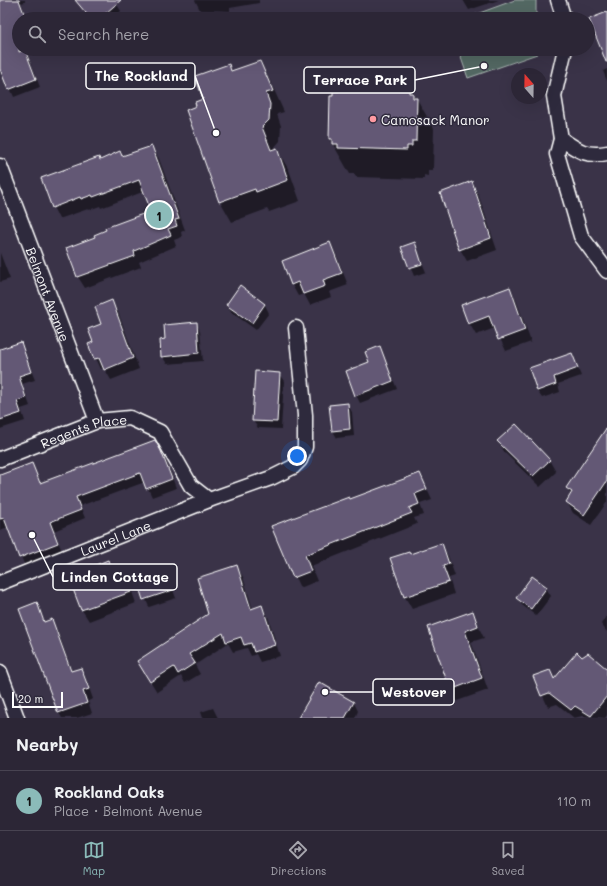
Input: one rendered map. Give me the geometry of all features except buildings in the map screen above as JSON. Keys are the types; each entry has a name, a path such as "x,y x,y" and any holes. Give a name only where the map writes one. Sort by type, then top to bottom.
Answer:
{"street":[{"path":"558,0 562,12"},
{"path":"563,56 554,96 561,139 557,154 581,236 607,271"},
{"path":"561,139 578,151 595,156 607,153"},
{"name":"Belmont Avenue","path":"0,166 3,184 97,422"},
{"path":"209,500 271,478 293,467 300,460 305,447 304,415 296,328"},
{"name":"Regents Place","path":"0,459 97,422 130,418 160,432 191,486 209,500"},
{"name":"Laurel Lane","path":"0,583 209,500"},
{"path":"0,672 17,718"}],"green space":[{"path":"515,0 536,0 536,12 482,12"},
{"path":"460,56 531,56 468,78"}],"place":[{"name":"Terrace Park","path":"484,66"},
{"name":"Camosack Manor","path":"373,119"},
{"name":"The Rockland","path":"216,133"},
{"name":"Rockland Oaks","path":"159,215"},
{"name":"Linden Cottage","path":"32,535"},
{"name":"Westover","path":"325,692"}]}
